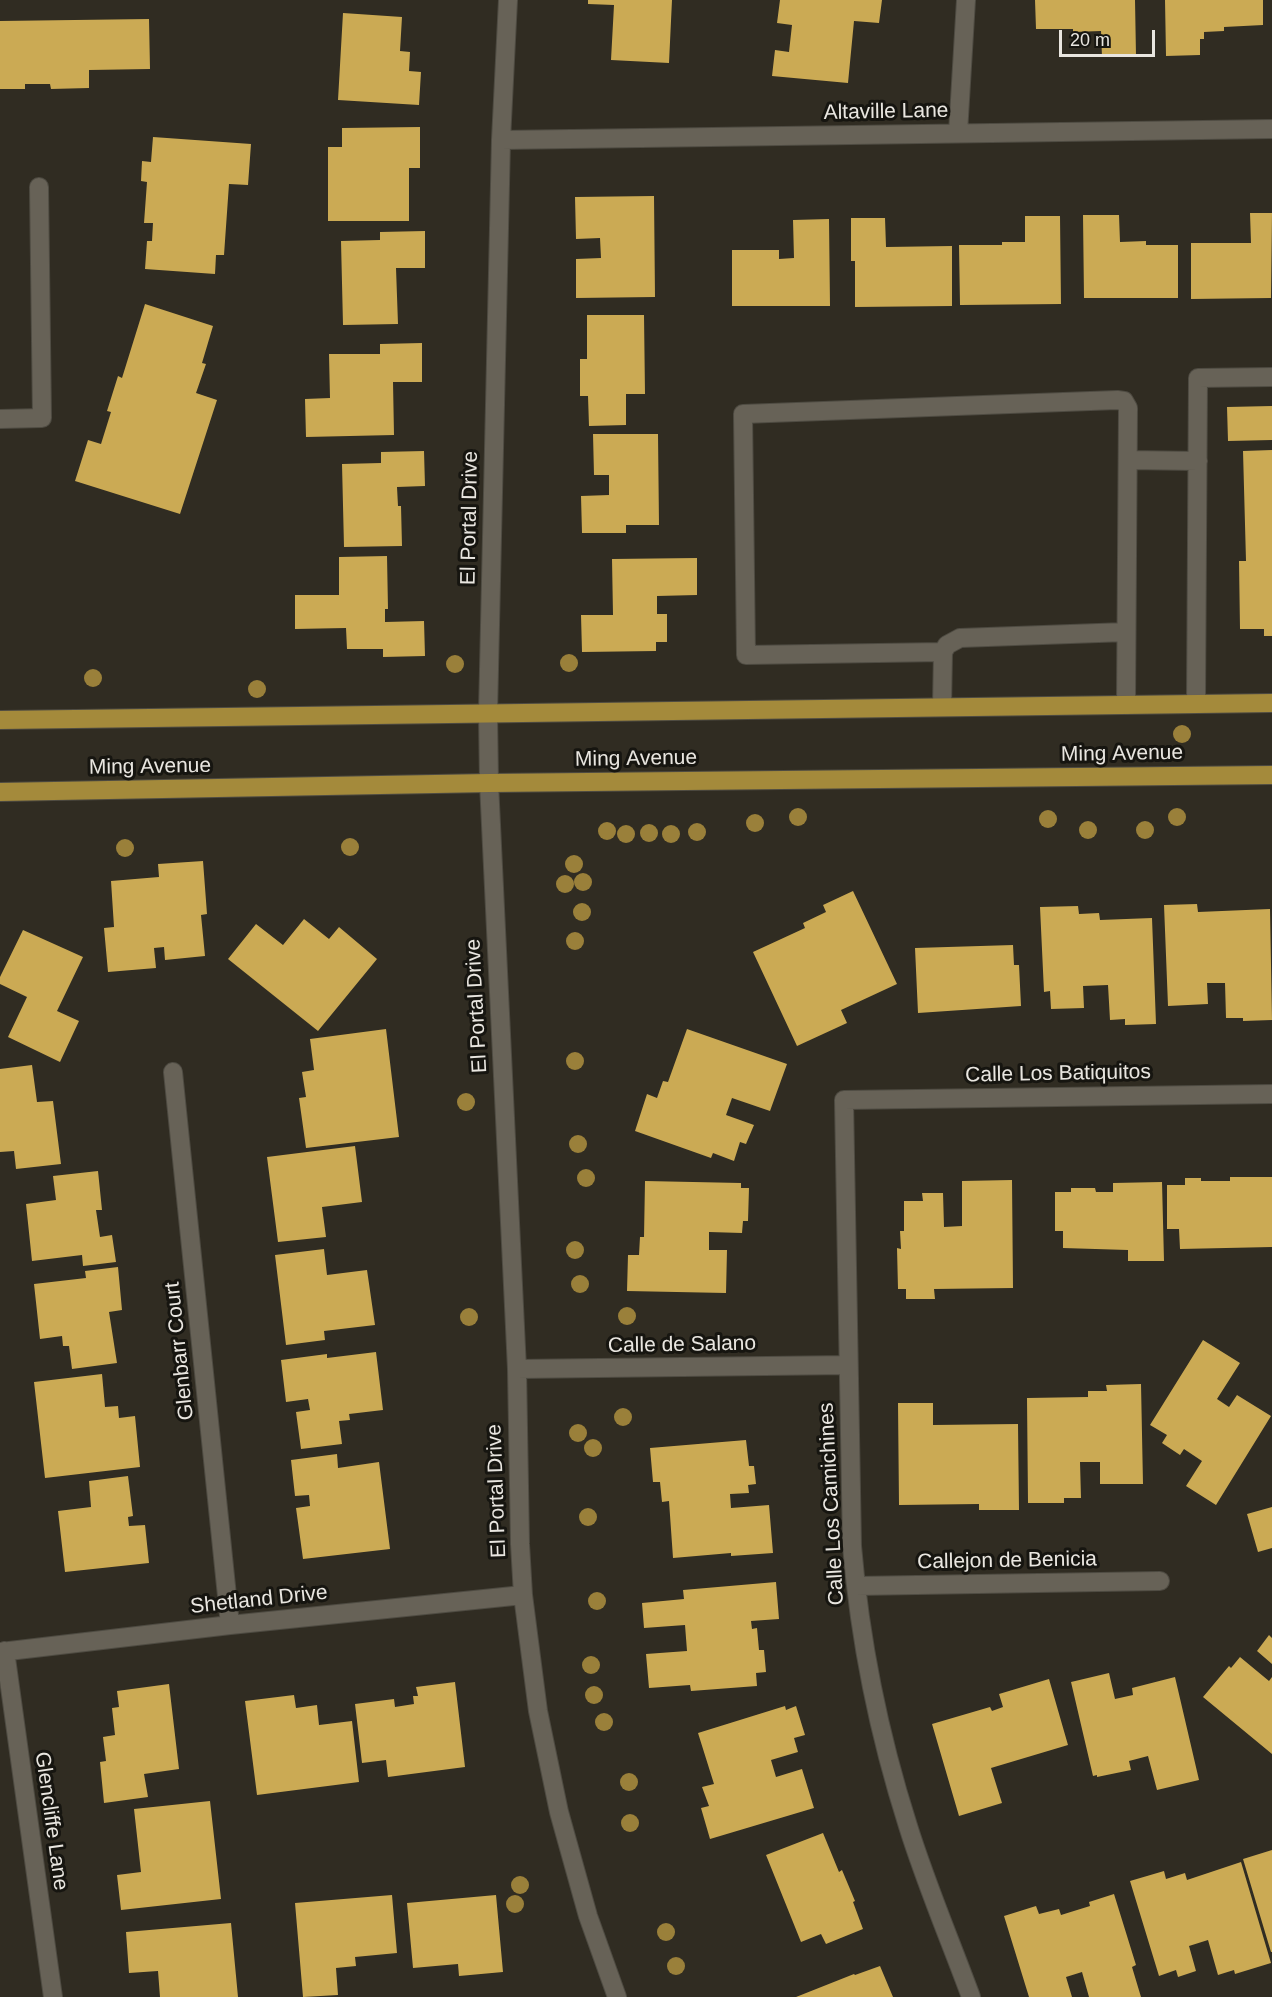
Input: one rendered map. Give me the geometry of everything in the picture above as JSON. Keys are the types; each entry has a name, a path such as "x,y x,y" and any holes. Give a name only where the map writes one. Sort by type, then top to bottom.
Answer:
{"main road":[{"path":"0,720 1272,703"},
{"name":"Ming Avenue","path":"0,792 489,783 1272,775"}],"street":[{"name":"El Portal Drive","path":"508,0 501,140 488,713 489,783 516,1369 520,1544 523,1595 538,1711 559,1812 588,1916 617,1997"},
{"path":"958,133 966,0"},
{"name":"Altaville Lane","path":"501,140 1272,129"},
{"path":"0,419 42,418 39,187"},
{"path":"1196,704 1198,378 1272,377"},
{"path":"943,652 746,655 743,414 1117,399 1124,401 1128,408 1126,705"},
{"path":"1128,460 1198,461"},
{"path":"942,707 943,652 947,645 960,638 1126,632"},
{"name":"Glenbarr Court","path":"174,1072 231,1625"},
{"name":"Calle Los Batiquitos","path":"844,1100 1272,1094"},
{"name":"Calle Los Camichines","path":"844,1100 852,1546 868,1674 886,1752 908,1828 971,1997"},
{"name":"Calle de Salano","path":"516,1369 848,1365"},
{"name":"Callejon de Benicia","path":"856,1586 1160,1581"},
{"name":"Shetland Drive","path":"3,1651 523,1595"},
{"name":"Glencliffe Lane","path":"3,1651 53,1997"}],"building":[{"path":"588,0 672,0 669,63 611,60 614,5 588,4"},
{"path":"780,0 882,0 879,23 854,21 848,83 772,76 775,50 789,52 792,25 777,23"},
{"path":"1035,0 1135,0 1136,56 1102,57 1101,31 1073,32 1073,29 1036,29"},
{"path":"1165,0 1263,0 1263,25 1224,27 1224,31 1204,32 1204,39 1200,39 1200,55 1166,56"},
{"path":"343,13 402,17 400,51 410,52 409,71 421,72 419,105 338,100"},
{"path":"149,19 150,69 89,70 89,88 51,89 50,84 25,84 25,89 0,89 0,21"},
{"path":"420,127 420,168 409,168 409,221 328,221 328,147 342,147 342,128"},
{"path":"153,137 251,144 248,185 229,184 224,255 216,255 215,274 145,269 147,241 152,241 153,223 144,223 147,182 141,181 142,161 151,162"},
{"path":"654,196 655,297 576,298 576,259 601,258 600,238 576,239 575,197"},
{"path":"1250,213 1272,213 1271,298 1191,299 1191,243 1251,243"},
{"path":"1083,215 1119,215 1120,242 1146,241 1146,245 1178,245 1178,298 1084,298"},
{"path":"1025,216 1060,216 1061,304 960,305 959,245 1002,245 1002,242 1025,242"},
{"path":"851,218 885,218 886,247 952,246 952,306 855,307 855,261 851,261"},
{"path":"829,219 830,306 732,306 732,250 779,250 779,259 794,258 793,220"},
{"path":"425,231 425,268 396,268 398,324 343,325 341,241 380,240 380,232"},
{"path":"145,304 213,326 202,363 206,364 196,393 217,400 180,514 75,481 88,440 101,444 111,412 107,411 118,376 122,378"},
{"path":"587,315 644,315 645,394 626,394 626,425 589,426 588,396 580,396 580,359 587,359"},
{"path":"422,343 422,382 393,382 394,435 306,437 305,399 330,398 329,354 380,354 380,344"},
{"path":"1272,406 1272,440 1228,441 1227,407"},
{"path":"593,434 658,434 659,525 626,525 626,533 582,533 581,496 609,495 609,475 594,475"},
{"path":"1272,450 1272,636 1264,636 1264,629 1240,629 1239,561 1246,561 1243,451"},
{"path":"424,451 425,486 397,487 398,506 401,506 402,546 344,547 342,464 381,463 381,452"},
{"path":"387,556 388,609 385,609 385,622 424,621 425,656 383,657 383,649 347,649 346,628 295,629 295,595 339,595 339,557"},
{"path":"697,558 697,595 657,596 657,614 667,614 667,642 656,642 656,651 582,652 581,615 613,615 612,559"},
{"path":"203,861 207,914 201,915 205,956 165,960 164,947 154,948 156,968 108,972 104,928 114,927 111,881 159,877 158,864"},
{"path":"853,891 897,984 841,1010 847,1023 797,1046 753,952 805,928 803,923 826,912 823,905"},
{"path":"1197,904 1198,912 1270,909 1272,1020 1243,1021 1243,1018 1226,1018 1225,983 1207,983 1208,1004 1168,1006 1164,905"},
{"path":"1078,906 1079,914 1099,913 1100,920 1152,918 1156,1024 1125,1025 1125,1019 1110,1020 1108,985 1083,986 1084,1008 1051,1009 1050,991 1044,992 1040,907"},
{"path":"304,919 329,939 339,927 377,959 318,1031 228,959 256,924 283,945"},
{"path":"23,930 83,957 57,1011 79,1021 60,1062 8,1037 27,997 0,984 0,977"},
{"path":"1013,945 1014,965 1019,965 1021,1006 918,1013 915,948"},
{"path":"386,1029 399,1137 306,1148 299,1098 306,1097 302,1072 314,1070 310,1039"},
{"path":"687,1029 787,1064 770,1111 732,1098 726,1115 754,1125 746,1144 740,1142 734,1161 713,1153 711,1158 635,1131 647,1094 657,1098 663,1081 668,1082"},
{"path":"32,1065 37,1102 53,1101 61,1164 16,1169 14,1151 0,1152 0,1069"},
{"path":"355,1146 362,1202 322,1207 326,1237 278,1242 267,1157"},
{"path":"98,1171 102,1210 96,1210 100,1237 112,1235 116,1262 83,1266 82,1255 32,1261 26,1204 56,1200 53,1176"},
{"path":"1230,1177 1272,1177 1272,1247 1180,1249 1179,1229 1167,1229 1167,1185 1185,1185 1185,1178 1201,1178 1201,1181 1230,1181"},
{"path":"1012,1180 1013,1288 934,1289 935,1299 906,1299 906,1289 898,1289 897,1248 901,1249 900,1231 904,1231 904,1201 923,1201 922,1193 943,1193 944,1227 962,1226 962,1181"},
{"path":"645,1181 741,1183 741,1188 749,1188 748,1221 743,1221 742,1233 709,1232 709,1250 727,1250 726,1293 627,1291 628,1255 639,1255 640,1237 644,1237"},
{"path":"1162,1182 1164,1261 1128,1261 1128,1250 1063,1248 1063,1231 1055,1231 1055,1192 1071,1192 1071,1188 1095,1188 1096,1192 1113,1192 1113,1183"},
{"path":"324,1249 327,1275 367,1270 375,1325 324,1331 325,1340 286,1345 275,1255"},
{"path":"118,1267 122,1310 109,1312 117,1363 72,1369 69,1346 63,1346 62,1336 40,1339 34,1284 86,1278 85,1271"},
{"path":"1203,1340 1240,1363 1217,1399 1229,1407 1237,1395 1271,1416 1216,1505 1186,1486 1202,1461 1184,1449 1180,1455 1162,1443 1167,1435 1150,1425"},
{"path":"376,1352 383,1410 349,1414 350,1420 339,1421 342,1444 301,1449 296,1412 310,1410 308,1399 286,1402 281,1360 327,1354 327,1358"},
{"path":"102,1374 105,1407 118,1406 119,1418 135,1416 140,1467 45,1478 34,1382"},
{"path":"1141,1384 1143,1484 1100,1484 1100,1462 1080,1462 1081,1498 1064,1498 1064,1503 1028,1503 1027,1398 1088,1397 1088,1391 1107,1391 1106,1385"},
{"path":"898,1403 933,1403 933,1425 1018,1424 1019,1510 979,1510 979,1504 899,1505"},
{"path":"746,1440 749,1466 754,1466 756,1484 748,1485 749,1493 730,1494 731,1508 769,1505 773,1553 731,1556 731,1553 673,1558 669,1501 662,1502 660,1482 653,1482 650,1448"},
{"path":"337,1454 338,1468 379,1462 390,1549 303,1559 296,1508 310,1506 309,1495 295,1496 291,1460"},
{"path":"128,1476 133,1516 128,1517 129,1526 145,1525 149,1563 65,1572 58,1511 91,1507 89,1481"},
{"path":"1272,1507 1272,1548 1258,1552 1247,1514"},
{"path":"776,1582 779,1619 751,1621 752,1629 757,1628 759,1650 764,1650 766,1672 756,1673 757,1686 691,1691 690,1685 649,1688 646,1654 687,1651 685,1625 644,1628 642,1603 684,1599 683,1590"},
{"path":"1269,1635 1272,1638 1272,1664 1257,1651"},
{"path":"1240,1657 1269,1681 1272,1677 1272,1754 1203,1697 1229,1666 1231,1668"},
{"path":"1109,1673 1115,1699 1133,1695 1132,1688 1175,1677 1199,1780 1157,1790 1148,1756 1129,1761 1131,1770 1093,1776 1071,1682"},
{"path":"1049,1679 1068,1745 991,1768 1002,1803 959,1816 932,1724 990,1707 992,1711 1003,1707 999,1694"},
{"path":"455,1682 465,1767 388,1777 386,1760 362,1763 355,1704 394,1699 395,1707 414,1704 413,1696 418,1696 416,1687"},
{"path":"169,1684 179,1769 144,1774 148,1797 104,1803 100,1762 106,1761 103,1737 115,1735 112,1708 119,1707 117,1691"},
{"path":"294,1695 296,1708 317,1705 319,1725 352,1721 359,1782 257,1795 245,1701"},
{"path":"785,1706 786,1710 796,1706 805,1735 794,1738 798,1752 771,1760 776,1777 802,1769 814,1808 710,1839 701,1808 709,1806 702,1787 714,1784 698,1733"},
{"path":"210,1801 221,1899 121,1910 117,1875 141,1872 134,1809"},
{"path":"823,1833 839,1872 842,1870 855,1901 853,1902 863,1929 826,1944 821,1934 801,1942 766,1855"},
{"path":"1272,1850 1272,1952 1271,1952 1243,1859"},
{"path":"1241,1862 1271,1963 1235,1974 1234,1970 1218,1975 1208,1940 1189,1946 1196,1971 1178,1977 1176,1970 1159,1976 1130,1881 1164,1871 1166,1879 1185,1873 1187,1880"},
{"path":"1114,1894 1136,1965 1132,1967 1141,1997 1089,1997 1082,1972 1066,1977 1072,1997 1029,1997 1004,1916 1036,1906 1039,1914 1059,1909 1061,1915 1090,1906 1089,1902"},
{"path":"392,1895 397,1953 355,1957 356,1966 336,1968 338,1995 303,1997 295,1903"},
{"path":"496,1895 503,1972 459,1976 458,1964 413,1968 407,1903"},
{"path":"231,1923 238,1997 160,1997 158,1971 129,1973 126,1932"},
{"path":"880,1966 893,1997 796,1997 854,1974"}]}
